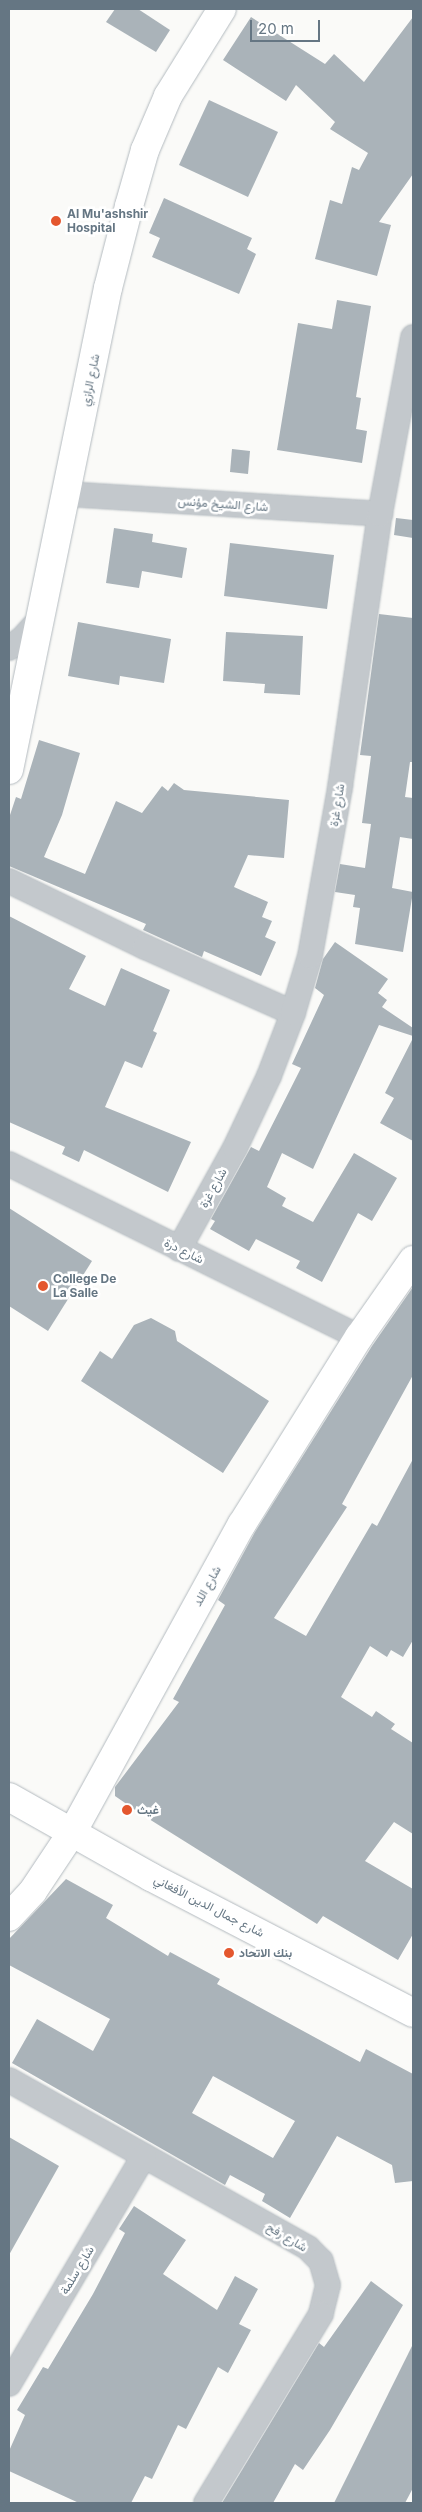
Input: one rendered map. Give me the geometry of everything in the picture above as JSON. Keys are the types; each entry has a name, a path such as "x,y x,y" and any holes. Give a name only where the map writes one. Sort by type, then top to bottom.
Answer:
{"street":[{"name":"شارع الرازي","path":"9,770 18,736 38,620 108,288 145,150 168,96 222,9"},
{"name":"شارع غزة","path":"179,1248 235,1148 269,1076 293,1013 310,956 325,876 380,514 413,337"},
{"name":"شارع الشيخ مؤنس","path":"66,494 380,514"},
{"path":"9,648 22,639 38,620"},
{"path":"9,710 18,736"},
{"path":"9,881 145,947 293,1013"},
{"name":"شارع درة","path":"9,1164 359,1337"},
{"name":"شارع اللد","path":"9,1917 33,1892 73,1831 233,1540 359,1337 413,1260"},
{"name":"شارع جمال الدين الأفغاني","path":"9,1797 73,1831 151,1877 412,2013"},
{"name":"شارع رفح","path":"9,2080 308,2248 320,2261 328,2286 321,2314 309,2338 206,2503"},
{"name":"شارع سلمة","path":"9,2384 144,2156"}],"building":[{"path":"115,9 138,9 170,30 156,52 106,22"},
{"path":"251,17 325,64 334,54 364,82 413,17 413,174 379,222 391,225 377,276 315,259 330,200 342,204 352,167 359,170 368,153 330,129 335,122 296,85 286,101 223,60"},
{"path":"209,100 278,132 248,197 179,165"},
{"path":"164,198 252,238 247,249 256,254 239,294 152,257 160,238 149,233"},
{"path":"337,300 371,306 356,397 361,398 356,429 367,431 362,463 277,450 298,323 332,329"},
{"path":"232,449 250,451 248,474 230,472"},
{"path":"396,518 413,520 413,538 394,535"},
{"path":"114,528 153,534 152,542 187,548 182,578 142,571 139,588 106,583"},
{"path":"230,543 334,555 327,609 224,596"},
{"path":"379,614 413,618 413,762 410,762 405,797 413,798 413,839 400,837 392,888 413,892 403,952 355,944 360,908 353,907 355,895 335,892 340,864 365,868 371,824 362,823 371,756 360,755"},
{"path":"78,622 171,639 164,683 120,676 119,685 68,676"},
{"path":"226,632 303,636 300,695 264,693 265,684 223,681"},
{"path":"39,740 80,753 62,815 44,857 85,874 116,801 142,813 162,786 168,791 174,783 184,790 289,800 284,858 248,855 234,887 268,902 262,917 272,921 265,937 276,942 261,976 204,951 202,957 143,930 146,924 9,866 9,818 16,797 21,799"},
{"path":"9,916 86,956 69,989 105,1006 121,968 170,990 153,1031 157,1033 142,1068 125,1061 105,1107 191,1142 168,1192 84,1150 79,1162 62,1154 65,1147 9,1122"},
{"path":"335,942 388,979 378,993 387,1000 382,1007 413,1028 413,1036 379,1025 313,1169 282,1153 267,1187 286,1198 282,1206 313,1222 354,1153 397,1178 372,1221 358,1213 322,1282 296,1268 300,1261 256,1239 249,1251 210,1229 215,1221 211,1219 251,1147 259,1151 301,1068 292,1064 324,995 315,988 323,959"},
{"path":"413,1038 413,1141 380,1123 394,1098 385,1093"},
{"name":"College De La Salle","path":"9,1208 92,1261 48,1331 9,1306"},
{"path":"413,1287 413,1375 342,1504 347,1507 274,1618 306,1636 372,1523 377,1526 413,1459 413,1640 403,1657 391,1650 387,1657 370,1646 341,1697 372,1717 376,1711 395,1724 391,1729 413,1743 413,1834 394,1822 365,1861 413,1889 413,1934 398,1960 323,1916 317,1924 141,1814 115,1796 115,1787 179,1702 173,1699 225,1605 218,1600 255,1532 372,1346"},
{"path":"151,1318 175,1331 177,1341 269,1401 223,1473 81,1381 100,1351 112,1359 134,1325"},
{"path":"66,1879 113,1905 106,1918 168,1956 170,1952 220,1979 217,1984 360,2062 366,2049 413,2074 413,2181 395,2183 392,2165 337,2136 290,2218 262,2201 265,2194 230,2175 225,2185 12,2063 37,2019 93,2051 110,2019 9,1965 9,1939","holes":["213,2076 295,2121 273,2158 192,2113"]},
{"path":"9,2137 59,2166 9,2255"},
{"path":"134,2206 186,2240 163,2274 217,2310 235,2276 258,2289 239,2324 251,2330 228,2373 218,2367 186,2429 178,2425 152,2479 145,2476 131,2503 79,2503 9,2471 9,2451 25,2415 17,2410 43,2367 48,2369 93,2294 125,2233 119,2229"},
{"path":"371,2281 403,2305 330,2430 303,2470 295,2464 273,2503 222,2503 319,2343 324,2347"},
{"path":"413,2344 413,2488 405,2503 334,2503"}],"place":[{"name":"Al Mu'ashshir Hospital","path":"56,221"},
{"name":"College De La Salle","path":"43,1286"},
{"name":"غيث","path":"127,1810"},
{"name":"بنك الاتحاد","path":"229,1953"}]}
